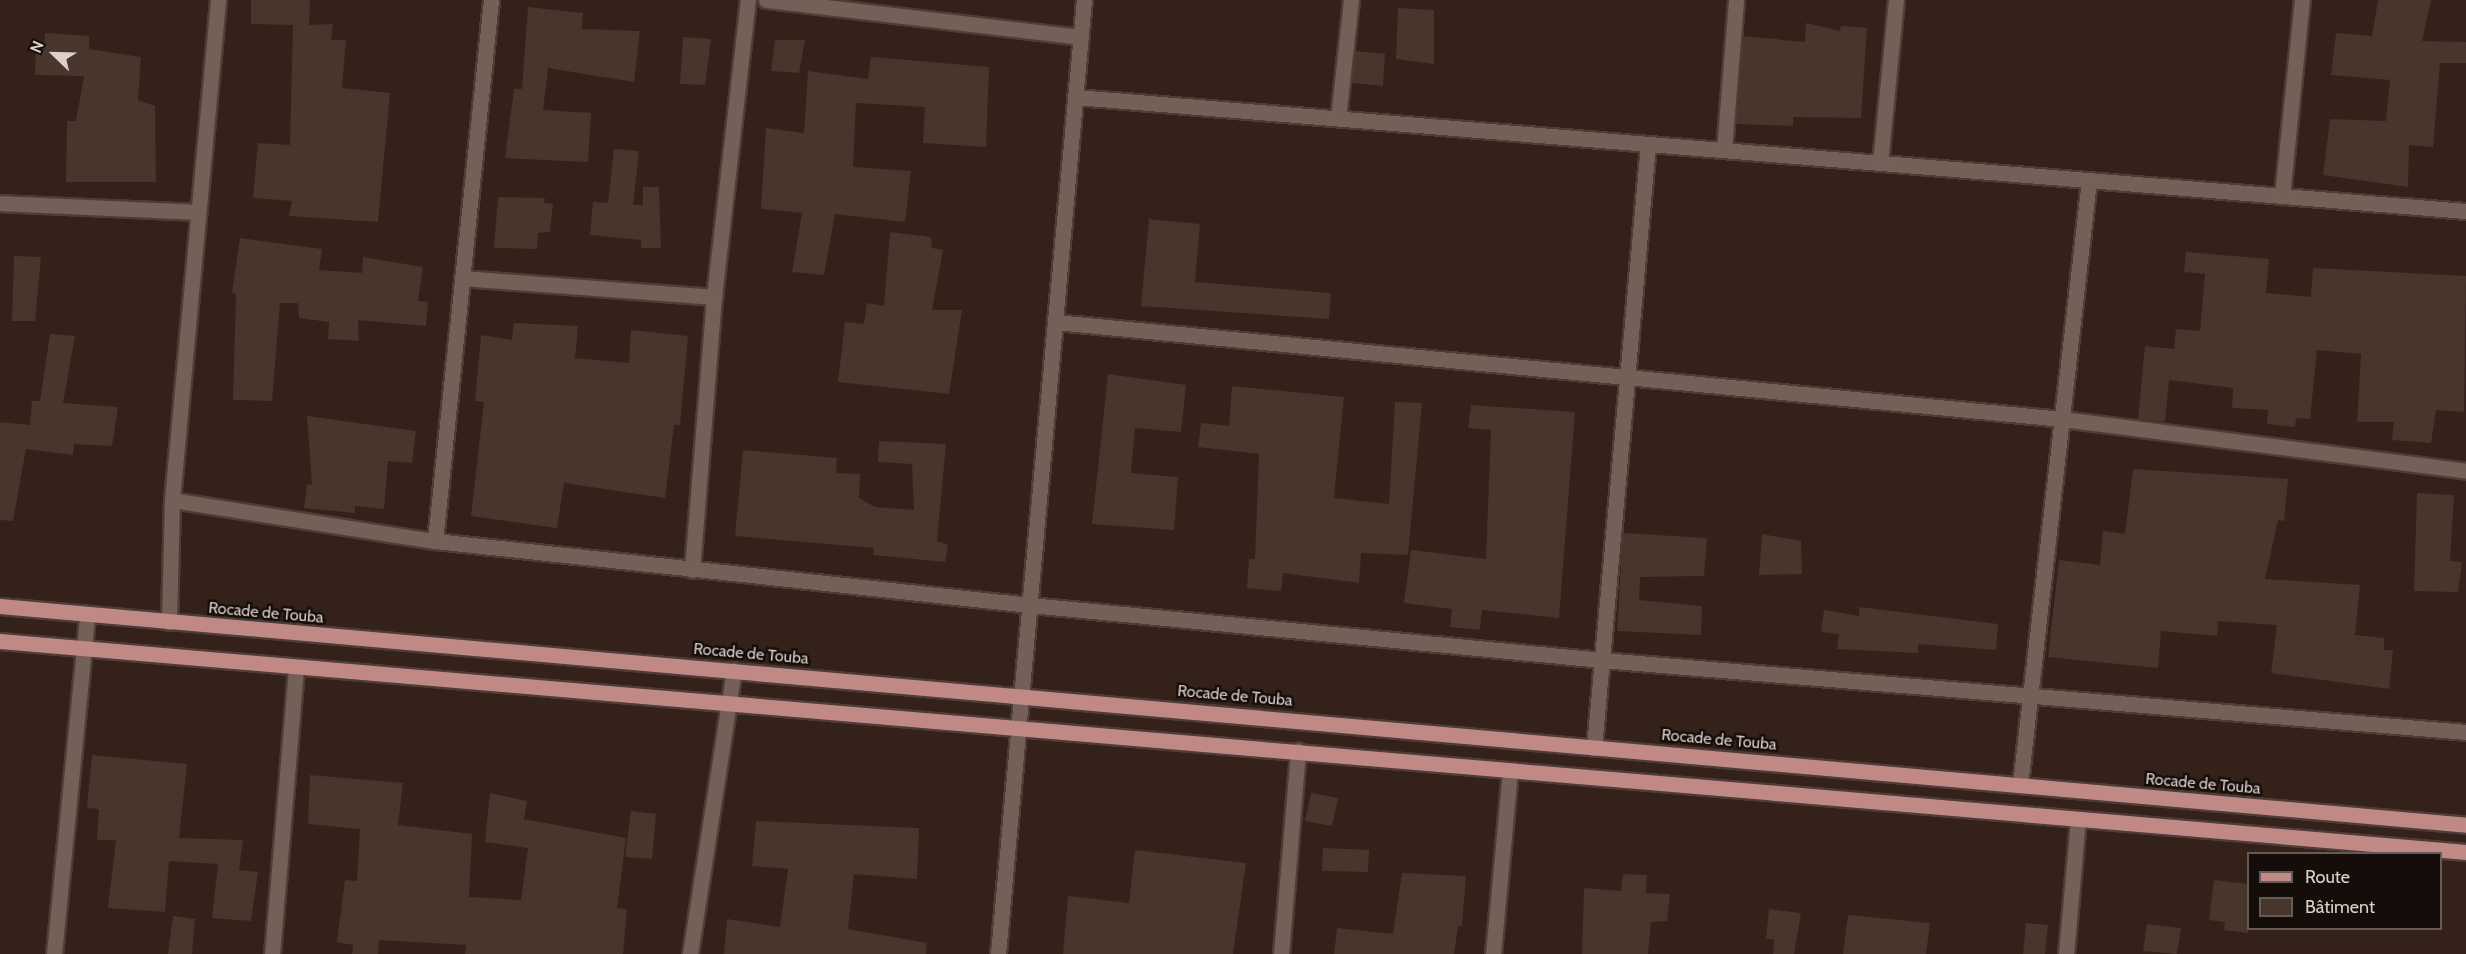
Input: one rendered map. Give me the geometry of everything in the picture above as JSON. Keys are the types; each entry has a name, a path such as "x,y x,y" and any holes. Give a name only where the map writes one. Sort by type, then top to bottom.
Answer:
{"main road":[{"name":"Rocade de Touba","path":"0,606 2466,825"},
{"path":"0,640 296,668 729,702 1298,751 1510,772 2466,852"}],"street":[{"path":"169,622 172,500 218,0"},
{"path":"435,542 491,0"},
{"path":"692,570 714,297 748,0"},
{"path":"766,0 1081,37"},
{"path":"998,954 1023,697 1084,0"},
{"path":"1338,118 1351,0"},
{"path":"1724,150 1736,0"},
{"path":"1880,163 1896,0"},
{"path":"2282,196 2302,0"},
{"path":"1076,97 2466,211"},
{"path":"1594,747 1630,378 1648,144"},
{"path":"2020,785 2089,180"},
{"path":"0,203 198,212"},
{"path":"462,278 714,297"},
{"path":"1055,322 2062,419 2466,471"},
{"path":"172,500 435,542 1030,605 1602,660 2466,732"},
{"path":"54,954 87,615"},
{"path":"272,954 296,668"},
{"path":"690,954 734,670"},
{"path":"1281,954 1298,751"},
{"path":"1493,954 1510,772"},
{"path":"2066,954 2078,820"}],"building":[{"path":"251,0 310,0 309,25 333,24 331,40 346,40 342,88 390,93 378,222 289,216 292,201 253,198 258,143 290,145 293,25 251,24"},
{"path":"2378,0 2431,0 2422,41 2466,42 2466,63 2440,63 2433,147 2409,145 2408,187 2323,175 2330,119 2386,121 2390,80 2331,75 2336,33 2372,36"},
{"path":"528,7 583,13 582,29 640,31 634,82 548,68 543,110 591,113 588,162 505,158 514,89 522,89"},
{"path":"1398,8 1434,10 1434,64 1396,59"},
{"path":"1806,23 1840,31 1841,26 1867,28 1861,118 1793,117 1793,126 1736,124 1743,36 1805,42"},
{"path":"45,33 89,36 89,49 141,57 138,100 155,106 156,182 66,182 67,121 76,121 84,76 35,75 36,44 44,44"},
{"path":"683,37 711,39 705,85 680,84"},
{"path":"775,40 805,40 799,73 771,71"},
{"path":"1355,51 1385,54 1383,86 1352,83"},
{"path":"871,57 989,67 986,147 923,143 925,107 856,103 853,167 911,171 905,222 835,214 824,275 792,272 802,213 761,209 766,128 804,133 808,71 868,79"},
{"path":"614,149 639,151 633,205 643,205 643,187 659,187 661,248 641,248 641,240 590,235 593,202 608,203"},
{"path":"498,197 545,198 544,203 553,204 550,232 538,233 537,249 494,248"},
{"path":"1149,219 1200,224 1195,282 1331,293 1329,319 1141,306"},
{"path":"890,232 931,237 932,248 943,250 932,310 962,310 949,394 838,382 845,322 864,324 867,303 884,306"},
{"path":"240,238 322,249 319,270 362,273 363,257 423,267 418,301 428,302 426,326 358,320 359,341 328,339 329,322 299,318 298,303 280,303 272,401 233,400 236,294 232,293"},
{"path":"2186,252 2269,259 2266,293 2311,297 2313,268 2466,276 2464,412 2436,410 2431,443 2392,440 2394,422 2357,422 2361,354 2317,350 2310,419 2296,418 2295,427 2267,424 2268,410 2232,408 2233,388 2169,380 2165,422 2138,419 2145,346 2174,349 2176,329 2200,331 2205,274 2184,272"},
{"path":"14,256 41,257 35,321 12,321"},
{"path":"514,323 578,326 575,358 629,363 631,330 688,336 680,425 674,425 665,498 564,483 557,528 471,516 484,402 475,401 481,335 512,340"},
{"path":"50,334 75,336 63,403 118,407 112,446 74,444 73,455 26,449 13,521 0,520 0,422 30,425 32,401 40,401"},
{"path":"1108,374 1186,385 1181,432 1135,428 1131,473 1178,477 1174,530 1092,524"},
{"path":"1232,386 1344,397 1334,498 1389,504 1395,402 1422,403 1408,555 1361,553 1359,583 1283,573 1281,591 1247,588 1249,559 1255,559 1259,454 1198,447 1201,423 1229,426"},
{"path":"1471,405 1575,412 1559,618 1482,610 1480,630 1450,627 1452,609 1404,603 1411,550 1486,559 1491,430 1468,428"},
{"path":"307,416 416,431 412,463 388,461 384,509 355,506 355,513 304,508 307,484 312,485"},
{"path":"879,441 946,444 937,541 948,545 945,562 873,555 874,548 735,536 743,450 837,458 836,473 860,474 859,498 875,507 914,510 912,464 878,462"},
{"path":"2133,469 2288,479 2284,521 2278,520 2265,579 2360,585 2355,635 2384,638 2384,650 2393,650 2389,689 2271,673 2277,625 2218,621 2217,636 2161,631 2158,668 2048,657 2059,560 2100,565 2103,531 2125,534"},
{"path":"2417,493 2454,495 2450,561 2462,562 2458,592 2414,591"},
{"path":"1623,533 1707,538 1704,576 1640,577 1639,600 1702,606 1701,635 1617,631"},
{"path":"1762,534 1801,541 1802,574 1759,575"},
{"path":"1859,607 1998,624 1996,650 1918,644 1918,653 1837,649 1839,634 1821,632 1824,610 1859,616"},
{"path":"92,755 187,764 179,838 243,840 239,870 258,872 251,921 212,918 218,864 169,861 165,912 108,908 116,840 97,840 99,809 87,808"},
{"path":"310,775 403,783 398,825 472,834 469,897 521,900 528,848 485,842 490,793 527,801 524,819 626,838 617,908 627,909 623,954 465,954 466,945 379,940 378,954 352,954 353,945 337,942 345,880 357,881 360,829 308,824"},
{"path":"1311,793 1338,798 1332,826 1305,821"},
{"path":"631,811 656,814 652,859 625,857"},
{"path":"756,821 919,828 917,879 854,874 848,929 927,943 926,954 724,954 727,919 780,927 788,869 752,866"},
{"path":"1323,848 1369,850 1368,872 1322,871"},
{"path":"1135,850 1246,863 1233,954 1063,954 1068,896 1129,903"},
{"path":"1402,873 1466,876 1462,926 1458,926 1454,954 1334,954 1337,928 1393,934"},
{"path":"1623,874 1647,875 1646,893 1670,894 1667,921 1651,922 1648,954 1582,954 1584,888 1621,891"},
{"path":"2214,880 2247,884 2248,933 2224,930 2225,922 2209,920"},
{"path":"1769,909 1801,913 1794,954 1773,954 1774,939 1766,939"},
{"path":"1848,915 1930,923 1926,954 1843,954"},
{"path":"173,916 195,919 192,954 168,954"},
{"path":"2026,923 2048,925 2045,954 2023,954"},
{"path":"2147,924 2181,928 2177,954 2143,951"}]}
